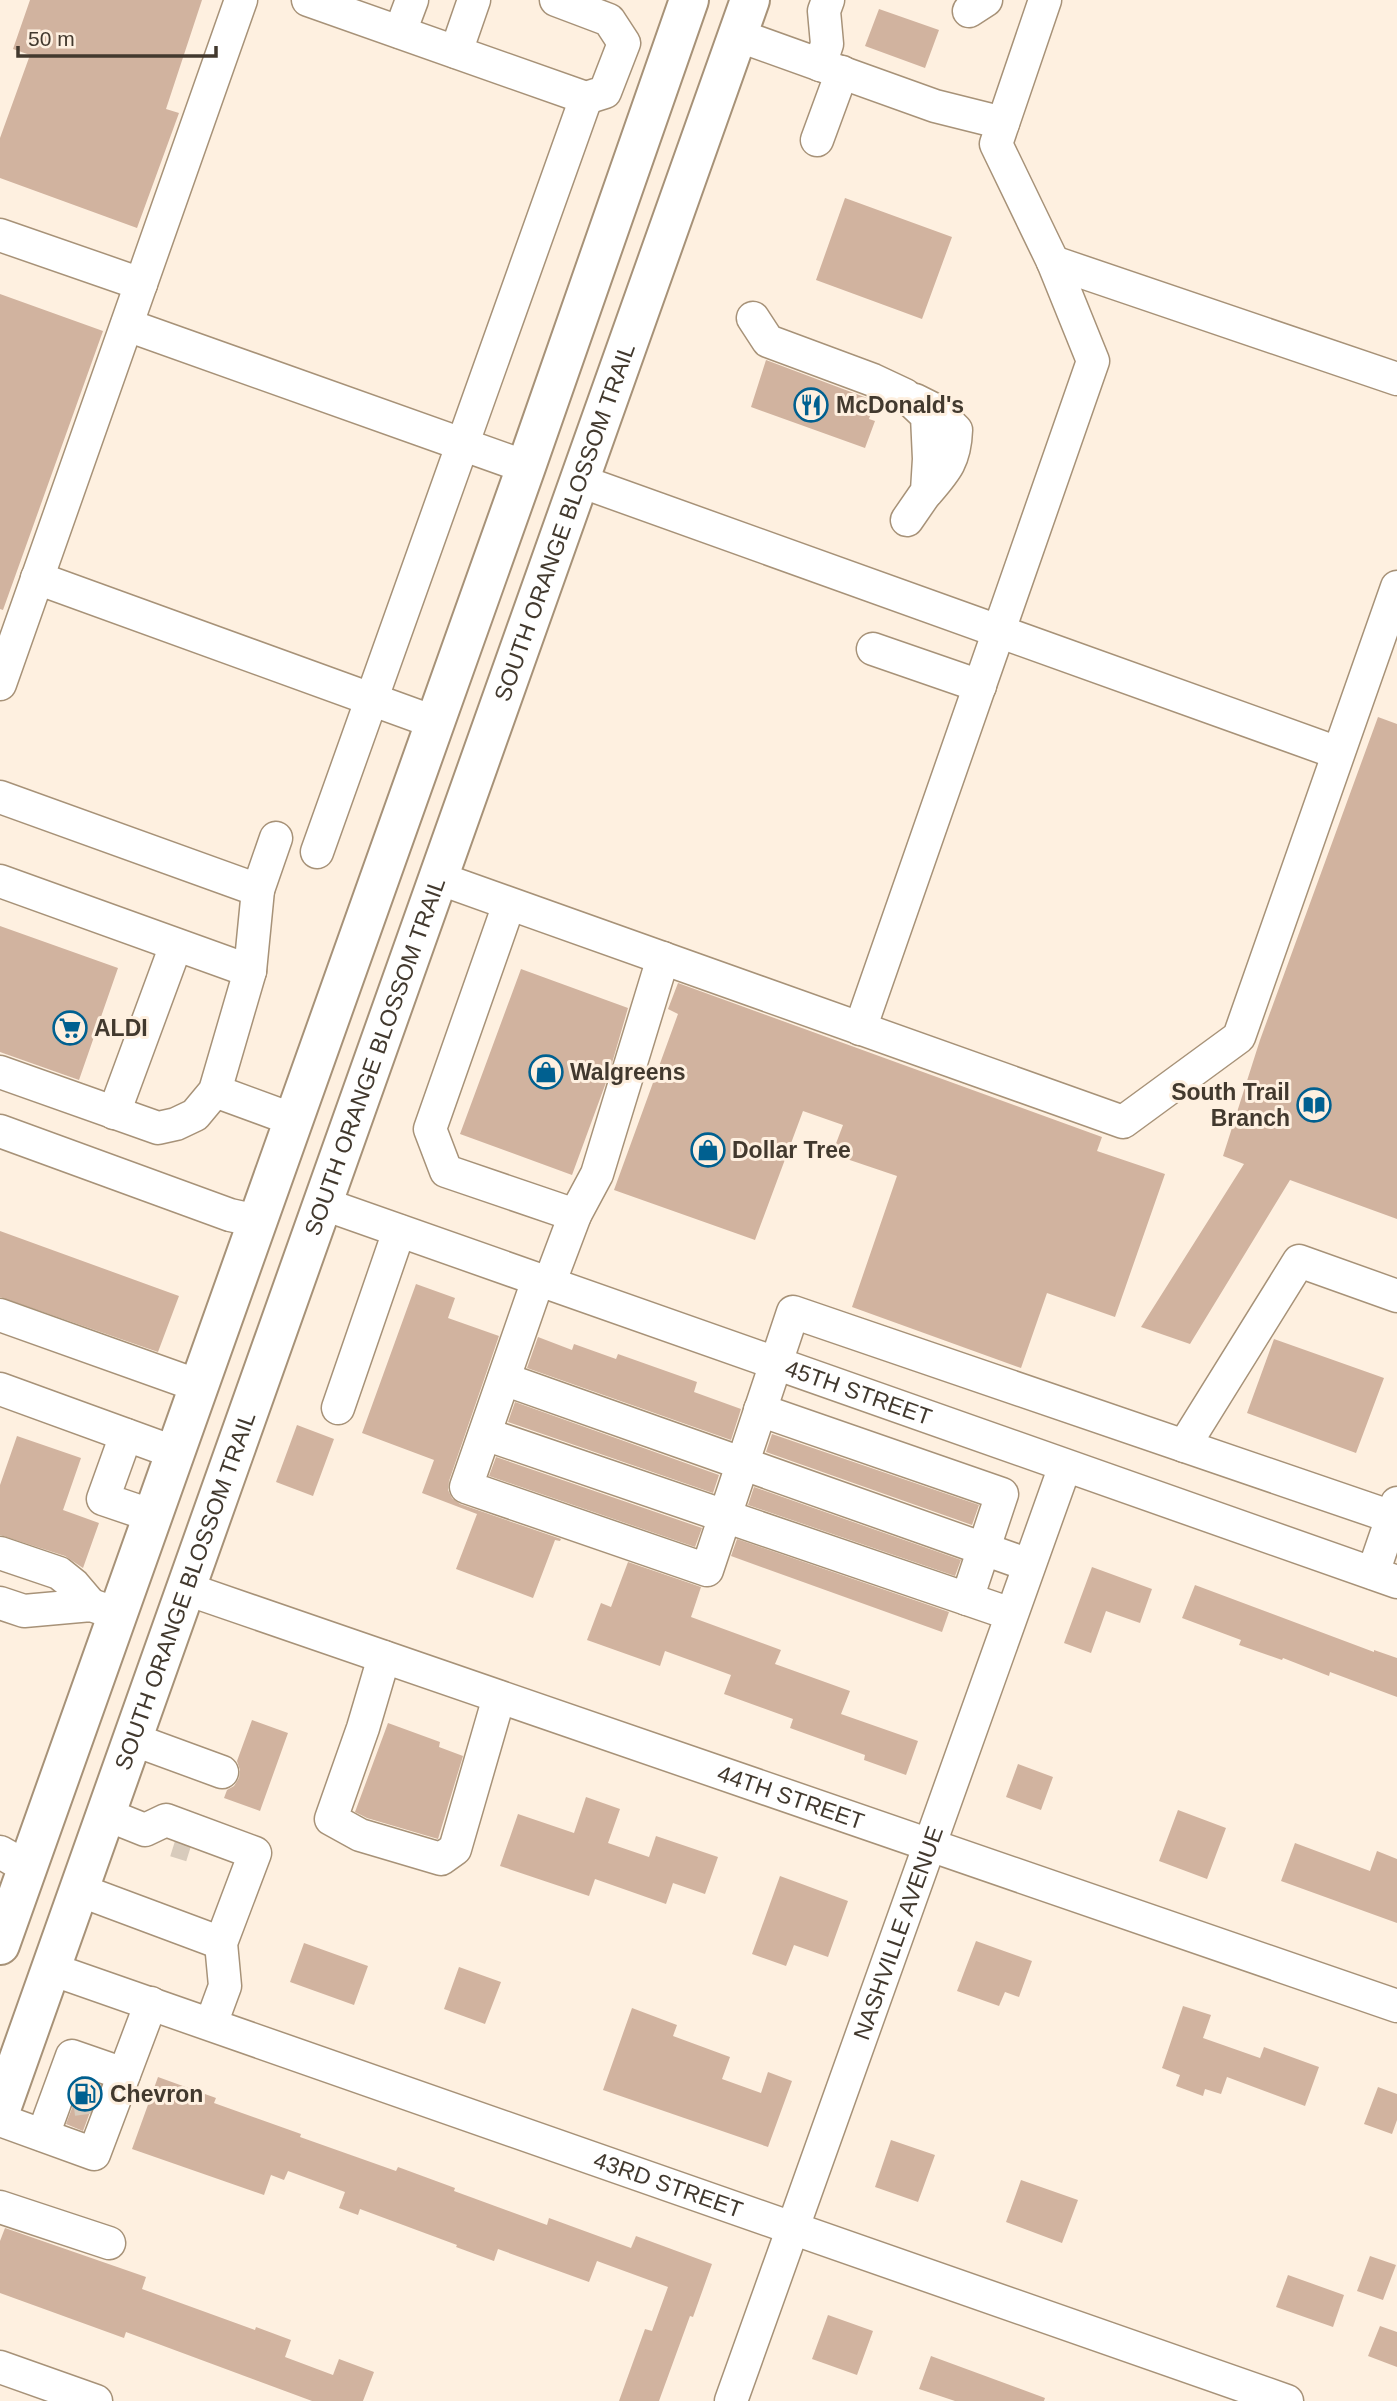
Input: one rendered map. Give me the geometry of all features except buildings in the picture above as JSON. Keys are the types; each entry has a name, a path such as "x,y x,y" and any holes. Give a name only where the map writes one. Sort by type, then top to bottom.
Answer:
{"main road":[{"path":"0,1945 9,1861 105,1609 153,1516 690,0"},
{"name":"SOUTH ORANGE BLOSSOM TRAIL","path":"0,2112 743,18"},
{"path":"321,1203 314,1181 313,1155 324,1035"},
{"path":"258,1221 277,1245 283,1277 276,1330"}],"street":[{"path":"0,684 241,0"},
{"path":"309,0 586,98 605,92 624,43 609,20 556,0"},
{"path":"400,32 412,0"},
{"path":"456,52 474,0"},
{"path":"817,140 830,60 824,11 828,0"},
{"path":"860,1030 1093,360 1053,262 996,144 1045,0"},
{"path":"743,18 830,60 939,96 1003,123"},
{"path":"317,852 586,98"},
{"path":"0,234 141,284"},
{"path":"1053,262 1397,379"},
{"path":"753,318 768,341 873,380 905,395 927,416 929,459 926,493 907,520"},
{"path":"127,325 526,467"},
{"path":"580,481 1338,753"},
{"path":"37,578 435,722"},
{"path":"438,878 1123,1122 1239,1037 1397,587"},
{"path":"873,649 979,686"},
{"path":"0,797 258,890"},
{"path":"0,1072 158,1128 176,1124 195,1115 215,1091 250,971 258,890 276,838"},
{"path":"0,881 250,971"},
{"path":"509,904 430,1129 446,1171 575,1215"},
{"path":"114,1113 176,945"},
{"path":"663,958 597,1174 544,1282 504,1379 466,1487 707,1570 793,1312 1184,1446 1395,1510 1385,1577"},
{"path":"215,1091 294,1120"},
{"path":"0,1131 230,1215 258,1221"},
{"name":"45TH STREET","path":"321,1203 1385,1577"},
{"path":"338,1408 399,1231"},
{"path":"1184,1446 1299,1261 1397,1296"},
{"path":"0,1315 200,1386"},
{"path":"504,1379 1029,1565"},
{"path":"0,1389 176,1453"},
{"path":"760,1410 1002,1494 967,1599"},
{"path":"485,1434 1011,1614"},
{"path":"126,1435 103,1499 153,1516"},
{"name":"NASHVILLE AVENUE","path":"731,2401 1065,1466"},
{"path":"0,1553 59,1573 105,1609"},
{"name":"44TH STREET","path":"184,1588 1397,2007"},
{"path":"0,1603 24,1611 105,1609"},
{"path":"384,1657 363,1728 331,1819 360,1835 441,1859 455,1849 499,1697"},
{"path":"132,1739 222,1772"},
{"path":"105,1814 145,1830 255,1853 221,1943 225,1986 211,2024"},
{"path":"145,1830 166,1821 195,1842"},
{"path":"79,1891 221,1943"},
{"name":"43RD STREET","path":"51,1969 1286,2401"},
{"path":"43,2135 95,2093 151,2003"},
{"path":"0,2120 94,2154 95,2093"},
{"path":"0,2207 108,2243"},
{"path":"0,2367 96,2401"}],"tunnel":[{"path":"175,1841 191,1846"},
{"path":"73,2100 104,2096"}],"place":[{"name":"McDonald's","path":"811,405"},
{"name":"ALDI","path":"70,1028"},
{"name":"Walgreens","path":"546,1072"},
{"name":"South Trail Branch","path":"1314,1105"},
{"name":"Dollar Tree","path":"708,1150"},
{"name":"Chevron","path":"85,2094"}]}
